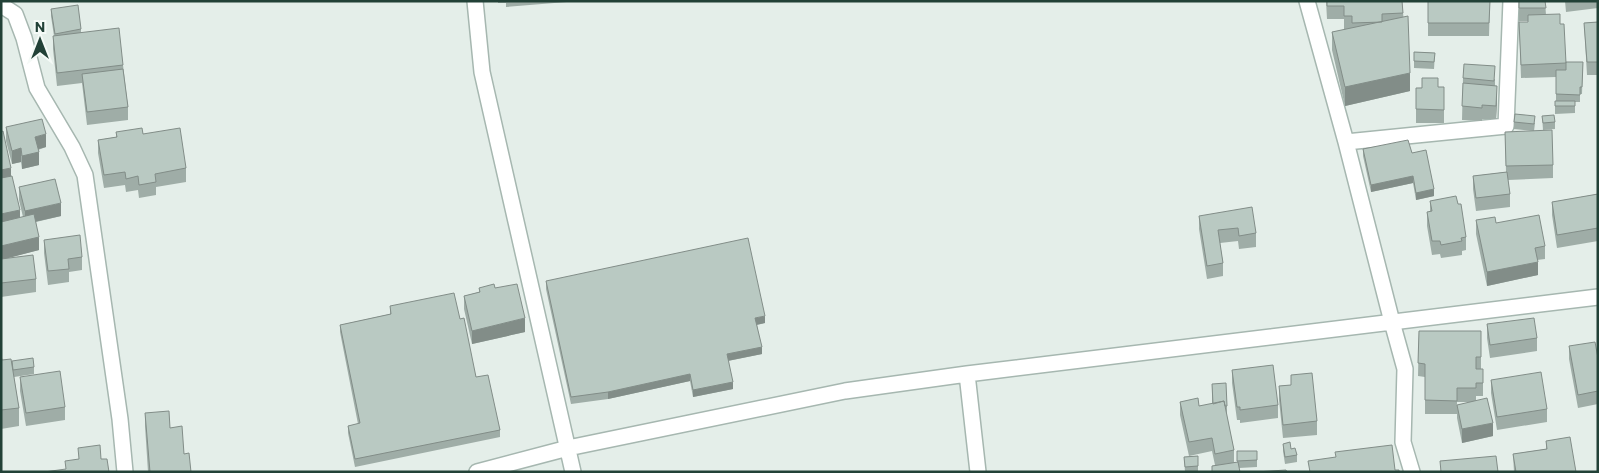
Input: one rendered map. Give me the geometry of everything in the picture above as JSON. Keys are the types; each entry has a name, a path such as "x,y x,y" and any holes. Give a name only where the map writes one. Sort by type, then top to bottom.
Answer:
{"street":[{"path":"475,1 482,72 573,472"},
{"path":"1307,1 1405,369 1403,442 1412,472"},
{"path":"1346,142 1506,126 1511,1"},
{"path":"1,5 15,14 24,38 37,88 72,147 85,175 120,419 125,472"},
{"path":"477,472 568,448 845,391 967,374 1598,297"},
{"path":"967,374 978,472"}],"building":[{"path":"1327,1 1402,1 1403,13 1382,14 1382,22 1352,23 1352,16 1344,16 1344,6 1327,6"},
{"path":"1428,1 1490,1 1489,23 1428,23"},
{"path":"1519,1 1545,1 1546,8 1519,8"},
{"path":"78,5 81,29 55,34 51,9"},
{"path":"1560,14 1560,24 1564,24 1566,63 1521,65 1519,22 1528,22 1528,15"},
{"path":"1408,16 1410,73 1345,87 1332,32"},
{"path":"1598,22 1598,62 1587,62 1584,23"},
{"path":"119,28 123,65 57,73 53,36"},
{"path":"1414,52 1435,53 1434,62 1414,61"},
{"path":"1566,62 1583,62 1580,95 1556,94 1556,70 1566,70"},
{"path":"1464,64 1495,66 1494,81 1463,78"},
{"path":"123,69 128,107 87,112 82,74"},
{"path":"1422,78 1438,78 1438,87 1444,87 1444,110 1416,109 1416,88 1422,88"},
{"path":"1463,83 1497,86 1496,106 1482,105 1482,108 1462,106"},
{"path":"1555,101 1575,101 1575,106 1555,106"},
{"path":"1515,114 1535,116 1534,124 1514,122"},
{"path":"1554,115 1555,122 1543,123 1542,116"},
{"path":"42,119 46,134 35,137 39,152 22,156 21,148 12,151 6,127"},
{"path":"142,128 143,134 180,128 186,168 155,174 156,182 139,185 138,176 126,179 125,172 104,175 98,140 117,137 116,132"},
{"path":"1552,130 1553,165 1506,166 1505,132"},
{"path":"3,131 11,168 1,170 1,132"},
{"path":"1408,140 1412,153 1426,150 1434,189 1416,193 1413,176 1371,185 1363,149"},
{"path":"1507,172 1510,194 1476,198 1473,176"},
{"path":"12,176 20,210 1,214 1,178"},
{"path":"55,179 61,203 25,211 19,187"},
{"path":"1598,194 1598,228 1557,235 1552,202"},
{"path":"1456,196 1458,204 1461,204 1466,237 1461,238 1462,241 1441,245 1440,241 1432,241 1427,212 1432,211 1430,201"},
{"path":"1252,207 1256,233 1239,236 1238,228 1218,230 1223,263 1207,266 1199,216"},
{"path":"34,214 39,237 1,246 1,222"},
{"path":"1539,215 1545,246 1535,248 1538,262 1487,272 1476,220 1495,217 1496,223"},
{"path":"80,235 82,257 68,259 69,269 48,271 44,240"},
{"path":"748,238 765,316 755,318 762,347 727,354 733,382 693,390 690,374 608,392 571,397 546,281"},
{"path":"33,255 36,279 1,283 1,259"},
{"path":"494,284 495,288 517,284 525,318 472,331 464,296 480,292 479,288"},
{"path":"454,293 460,319 464,318 476,377 488,375 500,430 355,459 348,426 360,423 340,325 391,314 390,306"},
{"path":"1534,318 1537,338 1490,345 1487,324"},
{"path":"1419,331 1481,331 1481,357 1476,357 1476,369 1483,369 1483,383 1476,383 1476,388 1457,388 1457,401 1425,400 1425,364 1418,363"},
{"path":"1595,342 1598,358 1598,391 1578,395 1569,346"},
{"path":"1,356 2,360 11,359 19,408 1,410"},
{"path":"33,358 34,367 13,370 12,361"},
{"path":"1273,365 1278,405 1240,410 1240,407 1237,407 1232,370"},
{"path":"60,371 65,407 26,413 20,377"},
{"path":"1541,372 1547,409 1497,417 1491,380"},
{"path":"1312,373 1317,421 1283,425 1279,386 1291,385 1291,375"},
{"path":"1226,383 1227,406 1225,406 1224,401 1213,404 1212,384"},
{"path":"1198,398 1199,406 1224,401 1234,450 1215,454 1212,438 1189,442 1180,402"},
{"path":"1487,398 1493,423 1462,429 1457,405"},
{"path":"169,411 170,428 182,426 184,454 189,453 191,472 150,472 145,413"},
{"path":"1570,437 1576,472 1516,472 1513,454 1547,449 1546,441"},
{"path":"1290,442 1291,449 1295,448 1297,455 1285,457 1283,444"},
{"path":"100,445 101,459 107,459 109,472 44,472 66,469 65,461 79,459 78,448"},
{"path":"1392,445 1395,470 1399,470 1399,472 1310,472 1308,461 1336,457 1335,452"},
{"path":"1237,451 1257,451 1257,460 1237,461"},
{"path":"1198,456 1198,466 1185,467 1184,457"},
{"path":"1496,456 1498,472 1441,472 1440,461"},
{"path":"1238,462 1240,472 1212,472 1212,466"},
{"path":"1286,470 1287,472 1256,472"}]}
